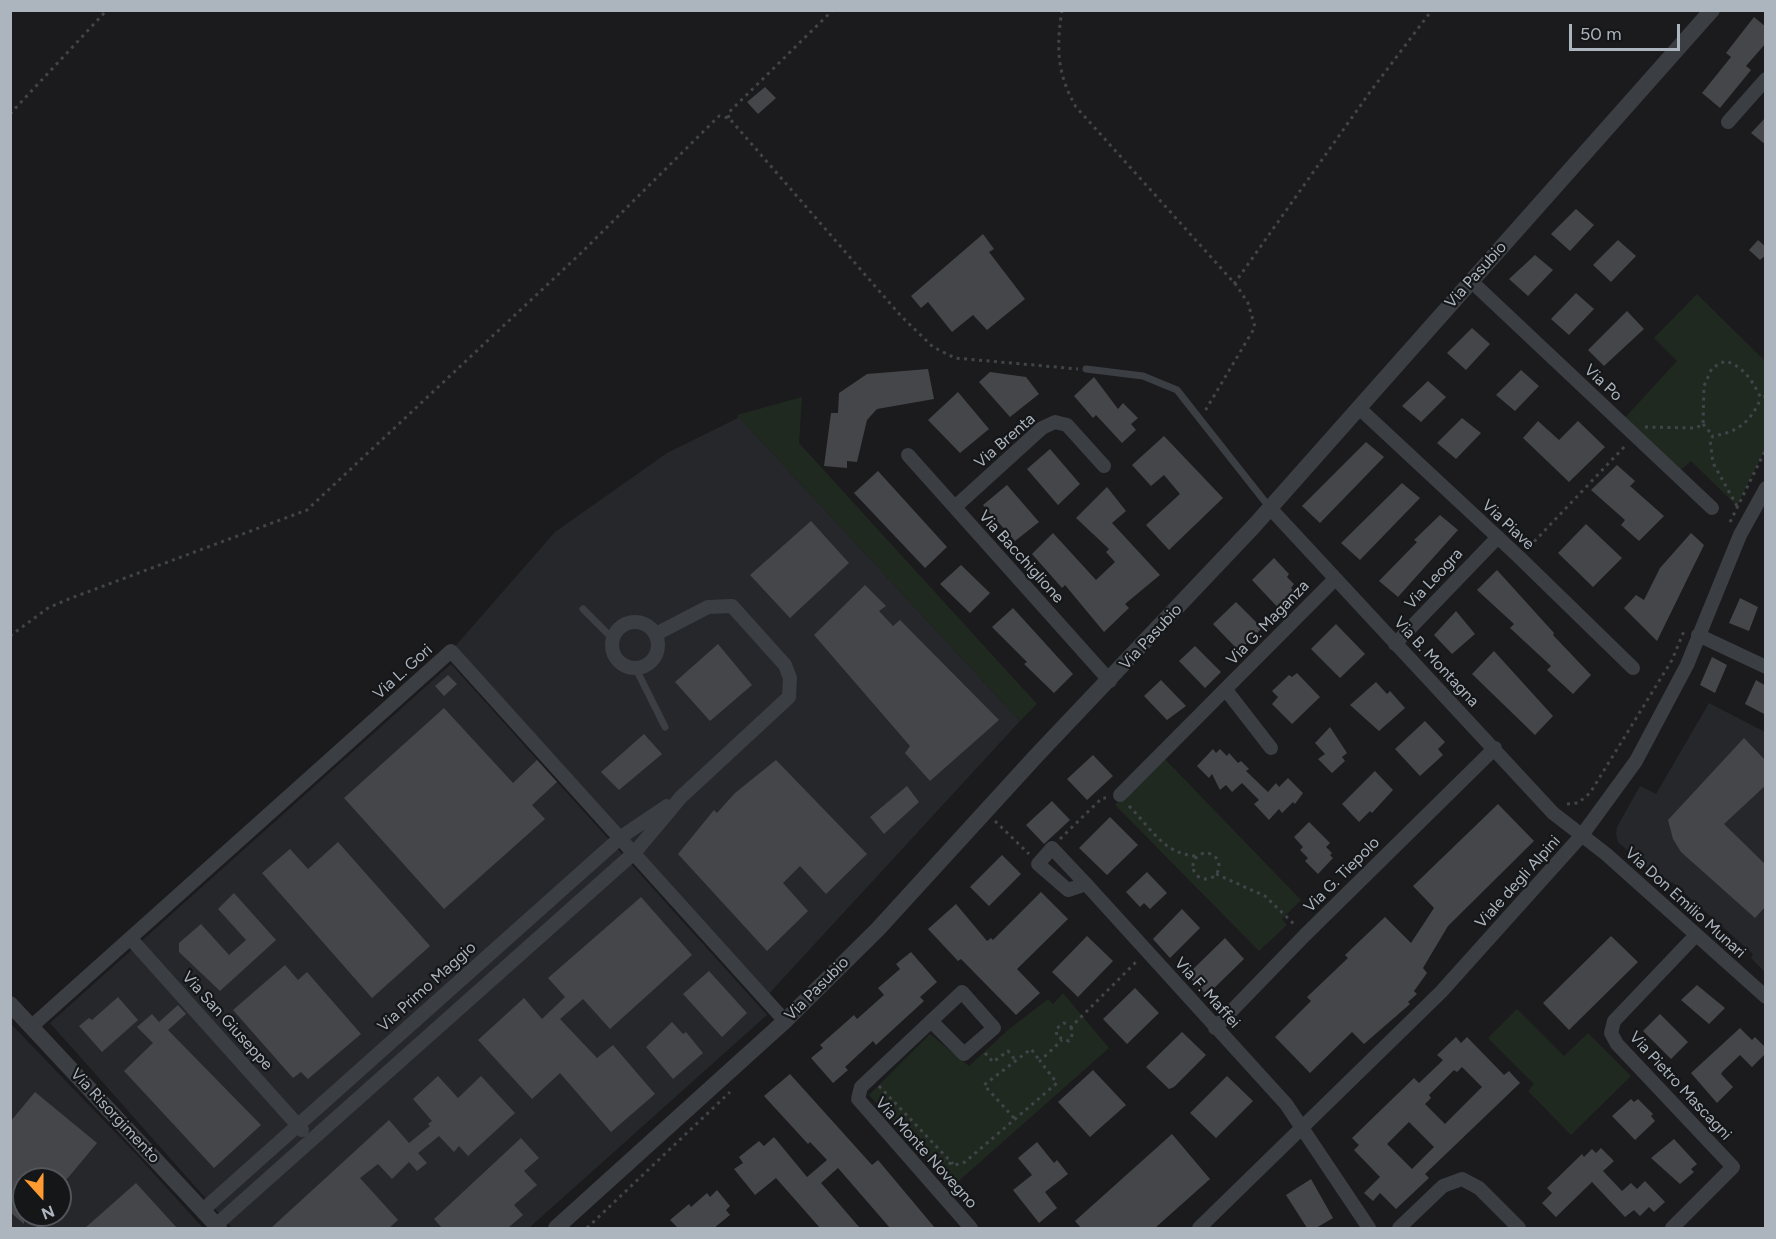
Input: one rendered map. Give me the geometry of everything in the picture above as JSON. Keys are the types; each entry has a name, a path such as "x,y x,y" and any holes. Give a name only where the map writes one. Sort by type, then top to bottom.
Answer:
{"street":[{"name":"Via Pasubio","path":"556,1228 785,1021 878,929 1037,755 1110,681 1270,508 1712,10"},
{"path":"1728,122 1766,80"},
{"name":"Via Po","path":"1471,281 1712,508"},
{"name":"Via Piave","path":"1359,408 1520,557 1633,668"},
{"name":"Via Brenta","path":"955,507 1042,428 1055,422 1067,425 1104,466"},
{"name":"Via Bacchiglione","path":"908,455 1110,681"},
{"name":"Viale degli Alpini","path":"1199,1228 1302,1125 1441,992 1582,835 1636,761 1687,665 1692,631 1766,488"},
{"name":"Via B. Montagna","path":"1270,508 1553,813 1582,835"},
{"name":"Via Leogra","path":"1395,644 1498,537"},
{"name":"Via G. Maganza","path":"1120,795 1335,579"},
{"name":"Via Primo Maggio","path":"218,1227 635,852 681,797 789,697 790,678 785,665 732,606 708,607 656,634"},
{"path":"638,622 648,626 656,634 657,652 645,666 636,669 629,668 616,660 611,646 612,638 618,628 627,623 638,622"},
{"path":"1692,631 1764,663"},
{"name":"Via L. Gori","path":"32,1026 132,939 451,651 635,852 785,1021"},
{"name":"Via G. Maganza","path":"1226,690 1271,748"},
{"name":"Via G. Tiepolo","path":"1215,1028 1305,935 1495,748"},
{"name":"Via Primo Maggio","path":"202,1210 621,837 681,797"},
{"name":"Via Don Emilio Munari","path":"1582,835 1766,997"},
{"path":"1052,848 1038,864 1068,890 1086,884"},
{"name":"Via F. Maffei","path":"1052,848 1302,1125 1369,1228"},
{"name":"Via Pietro Mascagni","path":"1672,1228 1732,1167 1617,1044 1611,1033 1614,1021 1696,935"},
{"name":"Via San Giuseppe","path":"132,939 311,1141"},
{"path":"490,954 503,969"},
{"name":"Via Monte Novegno","path":"971,1228 860,1105 858,1093 871,1077 962,992 994,1028 976,1043"},
{"name":"Via Risorgimento","path":"10,1004 218,1227"},
{"path":"930,1022 964,1054 976,1043"},
{"path":"1400,1228 1443,1186 1462,1179 1479,1188 1518,1228"}],"lane":[{"path":"1086,369 1143,376 1177,390 1270,508"},
{"path":"583,609 612,638"},
{"path":"636,669 665,727"}],"path":[{"path":"10,114 107,10"},
{"path":"833,10 728,113 729,118 901,316 933,347 955,358 1086,369"},
{"path":"1062,10 1058,39 1060,69 1065,87 1076,107 1234,284 1248,303 1255,327 1209,407 1199,416"},
{"path":"1234,284 1370,92 1432,10"},
{"path":"10,636 48,608 66,600 307,510 580,254 719,116 729,118"},
{"path":"1713,436 1703,424 1704,386 1712,368 1725,361 1736,364 1750,377 1763,397 1751,418 1742,427 1713,436 1710,440 1713,463 1737,506"},
{"path":"1520,557 1643,427 1696,428 1703,424"},
{"path":"1725,532 1766,449"},
{"path":"1553,813 1562,802 1568,805 1578,803 1590,793 1692,631"},
{"path":"1052,848 1102,798 1120,795 1162,844 1184,856 1197,856 1204,852 1213,855 1218,861 1216,874"},
{"path":"995,821 1038,864"},
{"path":"1197,856 1193,868 1197,875 1204,879 1216,874 1265,896 1305,935"},
{"path":"1071,1027 1147,951"},
{"path":"1064,1023 1071,1027 1074,1033 1069,1041 1058,1037 1056,1029 1064,1023"},
{"path":"1040,1061 1062,1040"},
{"path":"976,1043 993,1062 1008,1051 1016,1061"},
{"path":"871,1077 955,1165 965,1162 1057,1083 1031,1049 984,1085 1015,1119"}],"shaded area":[{"path":"1697,294 1765,361 1765,449 1737,506 1691,461 1676,474 1621,422 1677,361 1654,338"},
{"path":"802,397 799,443 1037,704 1020,721 737,415"},
{"path":"737,415 1020,721 765,998 451,651 555,532 667,453 738,418"},
{"path":"451,664 767,1015 529,1228 232,1228 50,1023"},
{"path":"1709,703 1765,732 1765,972 1751,958 1753,954 1672,882 1668,886 1618,842 1616,834 1617,827 1640,786 1656,794"},
{"path":"1161,755 1301,900 1282,919 1287,925 1259,951 1115,805"},
{"path":"1063,993 1109,1048 953,1186 869,1095 930,1034 969,1066 1008,1030 1048,999 1053,1004"},
{"path":"1517,1009 1564,1056 1588,1033 1631,1076 1571,1135 1528,1091 1534,1084 1488,1038"},
{"path":"10,1023 137,1155 203,1228 11,1228"}],"building":[{"path":"1754,17 1766,27 1766,43 1746,66 1751,70 1720,108 1702,93 1731,57 1726,53"},
{"path":"765,87 776,98 758,114 747,102"},
{"path":"1766,117 1766,145 1751,133"},
{"path":"1576,209 1594,225 1570,251 1551,234"},
{"path":"983,234 994,249 989,252 1025,299 987,330 973,315 952,332 928,302 921,308 911,296"},
{"path":"1618,240 1636,256 1611,282 1593,265"},
{"path":"1758,240 1766,247 1766,255 1760,260 1749,250"},
{"path":"1535,255 1553,270 1528,296 1509,279"},
{"path":"1576,293 1594,309 1569,335 1551,319"},
{"path":"1627,311 1644,329 1604,366 1588,350"},
{"path":"1472,328 1490,344 1466,370 1447,353"},
{"path":"928,369 934,399 877,409 867,420 857,462 847,461 847,468 824,466 831,413 838,413 839,393 867,374"},
{"path":"1521,370 1539,386 1515,411 1496,395"},
{"path":"990,372 1026,377 1039,394 1010,417 979,382"},
{"path":"1094,377 1118,409 1123,403 1138,418 1131,424 1136,430 1122,443 1096,415 1093,418 1074,396"},
{"path":"1428,381 1446,397 1421,422 1402,406"},
{"path":"958,392 989,429 960,453 928,420"},
{"path":"1462,418 1481,433 1456,459 1437,443"},
{"path":"1538,421 1559,440 1578,421 1605,447 1569,482 1523,438"},
{"path":"1164,436 1223,498 1169,550 1146,525 1180,494 1164,475 1151,486 1132,465"},
{"path":"1366,442 1384,457 1320,523 1302,506"},
{"path":"1050,449 1080,484 1058,505 1027,469"},
{"path":"1617,465 1635,481 1630,486 1664,516 1639,541 1621,525 1625,520 1591,490"},
{"path":"878,471 947,547 925,568 854,493"},
{"path":"1402,483 1420,498 1360,560 1341,543"},
{"path":"1007,485 1039,522 1015,541 983,505"},
{"path":"1107,487 1126,511 1112,523 1160,575 1125,604 1129,608 1104,632 1065,585 1062,588 1032,554 1053,533 1096,580 1115,562 1106,552 1109,549 1076,518"},
{"path":"1440,515 1458,530 1398,597 1379,581 1417,542 1414,540"},
{"path":"811,521 849,563 790,618 750,575"},
{"path":"1586,524 1622,558 1593,587 1558,553"},
{"path":"1691,533 1704,545 1657,641 1624,608 1636,595 1644,600 1660,568"},
{"path":"1274,558 1289,574 1287,577 1294,584 1291,588 1299,595 1282,612 1252,580"},
{"path":"961,565 990,593 970,613 940,584"},
{"path":"1497,570 1591,675 1573,694 1547,670 1551,666 1510,628 1514,624 1477,590"},
{"path":"865,585 886,606 879,611 893,626 900,620 999,720 930,781 905,753 910,746 814,635"},
{"path":"1740,598 1758,607 1749,631 1729,623"},
{"path":"1236,602 1262,628 1239,651 1213,624"},
{"path":"1013,608 1073,674 1054,693 1024,664 1027,662 992,627"},
{"path":"1456,611 1475,634 1452,654 1434,635"},
{"path":"1336,624 1365,654 1340,678 1311,649"},
{"path":"718,644 752,685 710,721 675,682"},
{"path":"1195,646 1221,672 1205,688 1179,661"},
{"path":"1494,651 1553,716 1535,735 1472,674"},
{"path":"1712,657 1727,665 1715,693 1700,685"},
{"path":"1297,673 1320,697 1292,724 1272,704 1278,697 1272,691 1289,675 1292,677"},
{"path":"448,675 457,684 444,696 435,686"},
{"path":"1161,680 1186,706 1167,720 1144,696"},
{"path":"1756,680 1766,686 1766,715 1745,704"},
{"path":"1376,682 1387,694 1390,691 1405,708 1379,731 1350,705"},
{"path":"444,708 513,783 537,760 557,782 532,805 545,819 444,909 344,798"},
{"path":"1425,721 1445,742 1438,749 1443,755 1420,776 1395,749"},
{"path":"1330,727 1347,753 1342,757 1345,761 1332,773 1318,759 1325,754 1315,743"},
{"path":"644,734 662,754 619,790 601,772"},
{"path":"1744,738 1766,761 1766,785 1724,824 1766,865 1766,906 1755,918 1681,852 1673,839 1668,820"},
{"path":"1213,749 1216,753 1220,749 1227,756 1229,753 1238,763 1241,761 1249,769 1246,771 1268,792 1276,783 1279,787 1288,778 1303,793 1295,804 1293,802 1282,813 1279,809 1269,820 1254,804 1259,800 1242,783 1232,792 1226,785 1220,790 1212,774 1209,778 1197,766"},
{"path":"1093,755 1113,776 1087,800 1067,779"},
{"path":"776,760 867,854 826,894 800,866 783,883 808,911 767,951 678,854 714,810 717,813 735,793"},
{"path":"1375,771 1393,790 1372,813 1370,811 1359,822 1342,804"},
{"path":"907,786 919,802 884,834 870,817"},
{"path":"1052,801 1070,820 1044,844 1026,825"},
{"path":"1498,804 1534,841 1448,926 1423,968 1427,973 1414,991 1417,994 1408,1002 1410,1004 1364,1044 1352,1032 1310,1073 1275,1037 1311,1001 1307,997 1348,958 1345,955 1385,917 1411,943 1434,908 1413,886"},
{"path":"1110,817 1138,845 1107,875 1079,848"},
{"path":"1309,822 1330,843 1326,847 1332,853 1330,855 1333,858 1318,874 1305,861 1308,858 1300,850 1303,847 1294,837"},
{"path":"338,842 430,946 372,998 262,873 290,849 308,869"},
{"path":"1002,855 1021,874 989,906 970,887"},
{"path":"1147,872 1167,893 1150,909 1144,903 1140,907 1126,892"},
{"path":"1041,892 1068,919 1017,969 1040,993 1016,1015 961,959 958,961 928,929 956,904 987,941 991,938 993,940"},
{"path":"234,893 276,940 220,991 179,952 179,943 201,924 229,955 246,940 218,909"},
{"path":"641,897 692,955 610,1029 583,999 560,1019 597,1058 613,1045 655,1094 611,1132 560,1073 532,1099 478,1040 524,998 542,1019 565,997 548,978"},
{"path":"1182,909 1200,928 1170,958 1153,939"},
{"path":"1087,936 1113,961 1078,997 1052,972"},
{"path":"1611,936 1638,962 1569,1030 1543,1003"},
{"path":"1225,938 1244,959 1207,995 1187,975"},
{"path":"911,952 937,982 920,997 924,1001 876,1045 873,1041 845,1067 848,1070 833,1083 811,1058 823,1048 820,1045 854,1015 857,1019 884,995 878,988 900,969 896,964"},
{"path":"285,965 298,980 307,972 361,1034 308,1079 301,1072 293,1078 233,1010"},
{"path":"709,971 747,1013 722,1037 683,994"},
{"path":"1697,985 1725,1008 1709,1024 1681,1000"},
{"path":"1135,988 1159,1013 1127,1044 1103,1019"},
{"path":"118,997 138,1020 102,1052 79,1026 89,1018 92,1020"},
{"path":"178,1005 186,1014 168,1030 261,1125 214,1168 124,1071 153,1043 137,1027 152,1014 159,1022"},
{"path":"1660,1014 1688,1042 1671,1059 1643,1031"},
{"path":"672,1022 683,1034 686,1032 703,1053 673,1079 646,1047"},
{"path":"1740,1028 1752,1040 1755,1037 1766,1048 1766,1053 1752,1067 1740,1055 1723,1071 1721,1074 1733,1087 1717,1103 1691,1073"},
{"path":"1182,1032 1206,1055 1174,1087 1169,1089 1146,1067"},
{"path":"1456,1037 1461,1043 1467,1037 1504,1075 1509,1071 1520,1083 1425,1174 1429,1178 1396,1209 1380,1193 1373,1201 1364,1193 1380,1177 1354,1150 1359,1145 1352,1138 1414,1078 1419,1083 1438,1065 1443,1060 1437,1055","holes":["1462,1067 1482,1087 1445,1124 1425,1104 1431,1098 1429,1095 1454,1070 1457,1072","1409,1122 1434,1147 1412,1169 1387,1144"]},
{"path":"1093,1070 1126,1105 1090,1137 1058,1102"},
{"path":"790,1074 872,1165 878,1160 935,1228 890,1228 838,1168 821,1183 860,1228 820,1228 776,1178 755,1195 734,1169 743,1163 739,1157 759,1141 764,1146 774,1137 807,1177 827,1160 810,1142 808,1144 764,1096"},
{"path":"438,1076 458,1098 481,1076 515,1113 468,1156 459,1146 454,1152 439,1136 418,1153 427,1163 417,1171 409,1162 392,1179 378,1164 360,1178 398,1220 389,1228 271,1228 389,1120 409,1143 430,1126 428,1124 432,1121 413,1099"},
{"path":"1227,1076 1253,1101 1216,1138 1190,1113"},
{"path":"35,1092 97,1143 72,1173 72,1167 12,1167 12,1214 10,1212 10,1122"},
{"path":"1631,1099 1634,1102 1638,1099 1653,1114 1651,1116 1655,1121 1635,1140 1612,1116"},
{"path":"1172,1134 1210,1179 1155,1228 1081,1228 1075,1221"},
{"path":"521,1138 539,1158 524,1171 537,1185 514,1205 523,1215 508,1228 442,1228 434,1219"},
{"path":"1674,1139 1697,1164 1691,1169 1694,1172 1680,1184 1651,1158"},
{"path":"1037,1142 1054,1163 1057,1160 1068,1174 1045,1192 1057,1208 1039,1223 1013,1190 1032,1175 1018,1158"},
{"path":"1601,1148 1614,1161 1603,1171 1622,1191 1631,1183 1637,1189 1645,1181 1665,1202 1654,1212 1649,1207 1640,1216 1634,1210 1625,1217 1592,1182 1556,1217 1542,1203 1552,1193 1547,1188 1582,1154 1584,1157 1592,1149 1596,1153"},
{"path":"1311,1179 1333,1218 1316,1228 1307,1228 1286,1195"},
{"path":"136,1183 177,1228 85,1228"},
{"path":"717,1190 730,1206 726,1210 730,1215 714,1228 678,1228 670,1220 689,1204 691,1207 707,1193 710,1197"}]}
